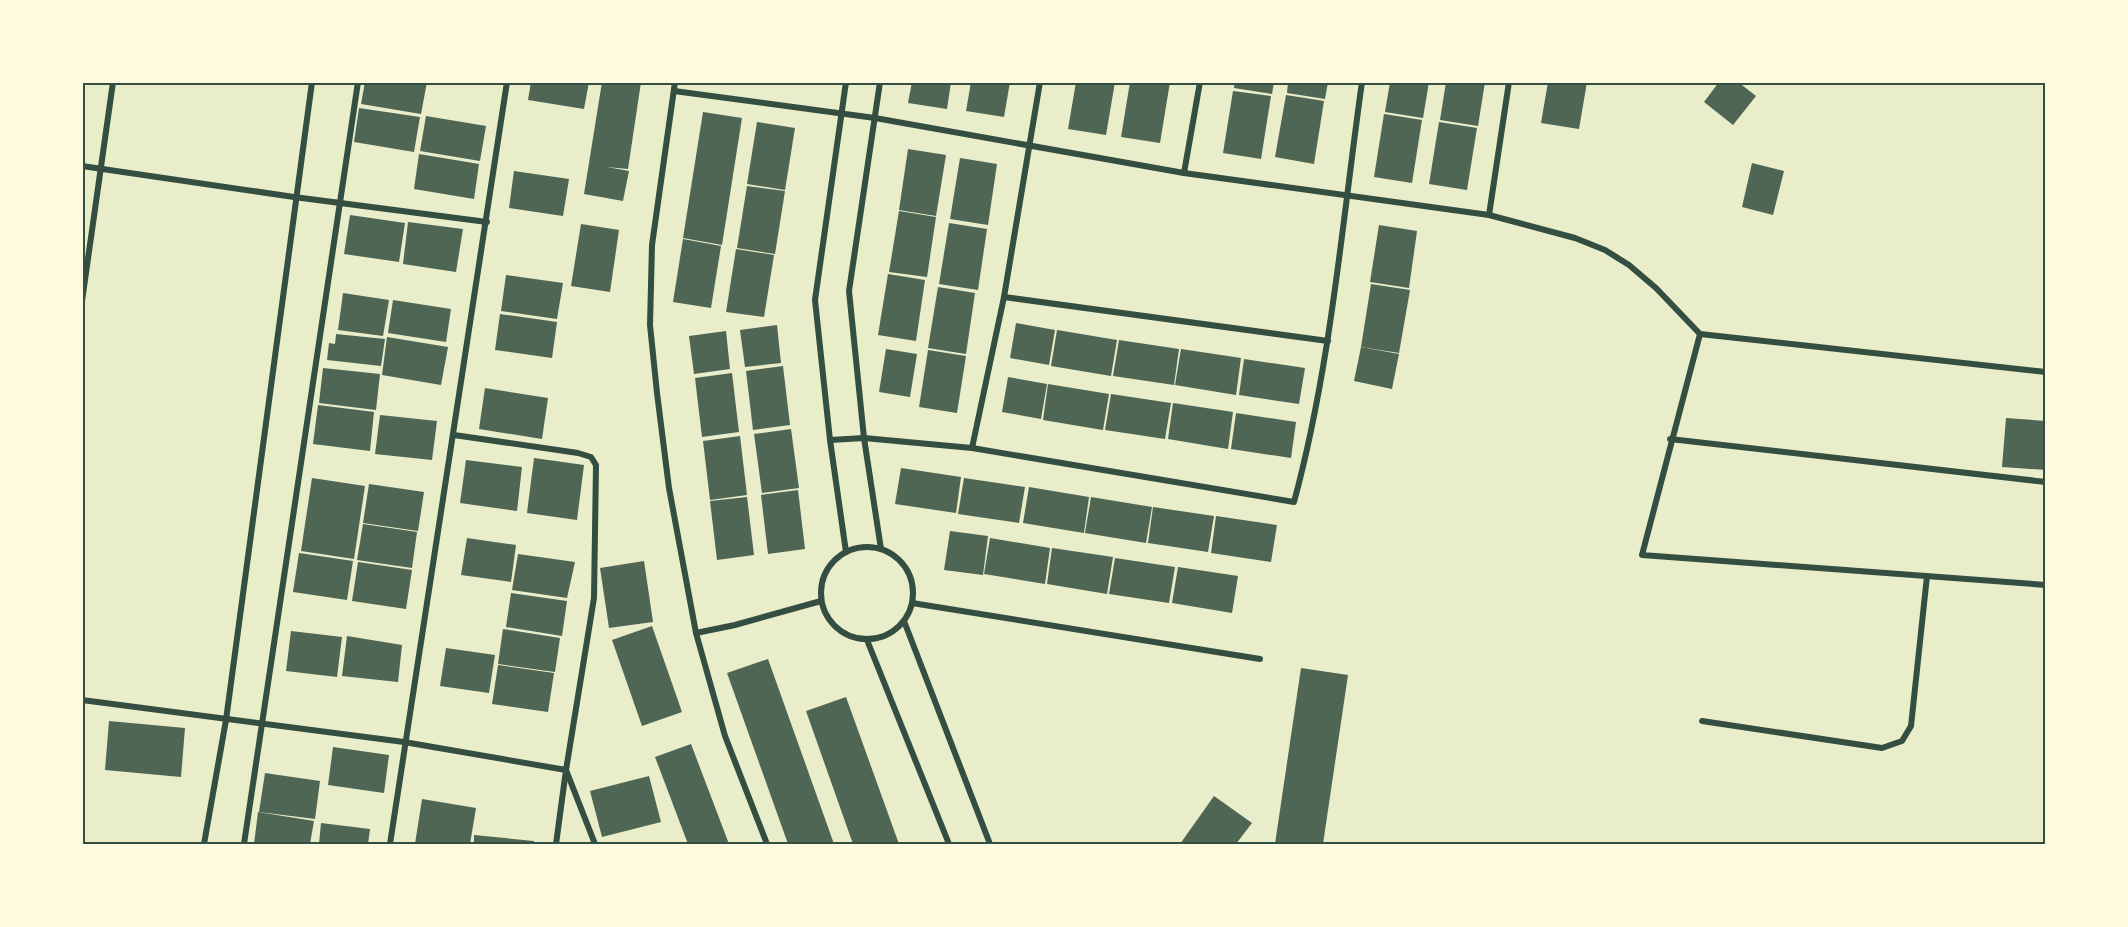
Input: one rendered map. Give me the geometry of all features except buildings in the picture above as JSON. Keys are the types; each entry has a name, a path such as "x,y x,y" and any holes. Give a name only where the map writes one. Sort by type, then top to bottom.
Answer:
{"street":[{"path":"82,301 113,82"},
{"path":"204,844 226,720 294,197 312,82"},
{"path":"244,844 358,82"},
{"path":"390,844 507,82"},
{"path":"675,82 652,245 650,325 669,489 696,633 725,736 767,844"},
{"path":"846,82 814,300 846,552"},
{"path":"880,82 849,291 864,438 881,549"},
{"path":"972,448 1004,297 1040,82"},
{"path":"1184,173 1200,82"},
{"path":"830,440 864,438 972,448 1294,502 1307,455 1328,341 1362,82"},
{"path":"1489,215 1509,82"},
{"path":"674,91 875,118 1184,173 1489,215 1575,238 1605,250 1629,265 1656,288 1700,334 2046,372"},
{"path":"82,166 487,222"},
{"path":"1004,297 1328,341"},
{"path":"1700,334 1642,555 2046,585"},
{"path":"453,435 578,453 591,457 596,465 594,598 556,844"},
{"path":"1671,439 2046,482"},
{"path":"864,547 881,549 897,558 908,571 913,586 912,603 904,621 889,634 867,640 846,635 830,621 821,601 821,586 825,572 834,560 846,552 864,547"},
{"path":"1702,721 1881,748 1902,741 1911,726 1928,576"},
{"path":"696,633 735,626 821,601"},
{"path":"912,603 1260,659"},
{"path":"904,621 990,844"},
{"path":"867,640 949,844"},
{"path":"82,700 405,742 566,770"},
{"path":"566,770 595,844"}]}
